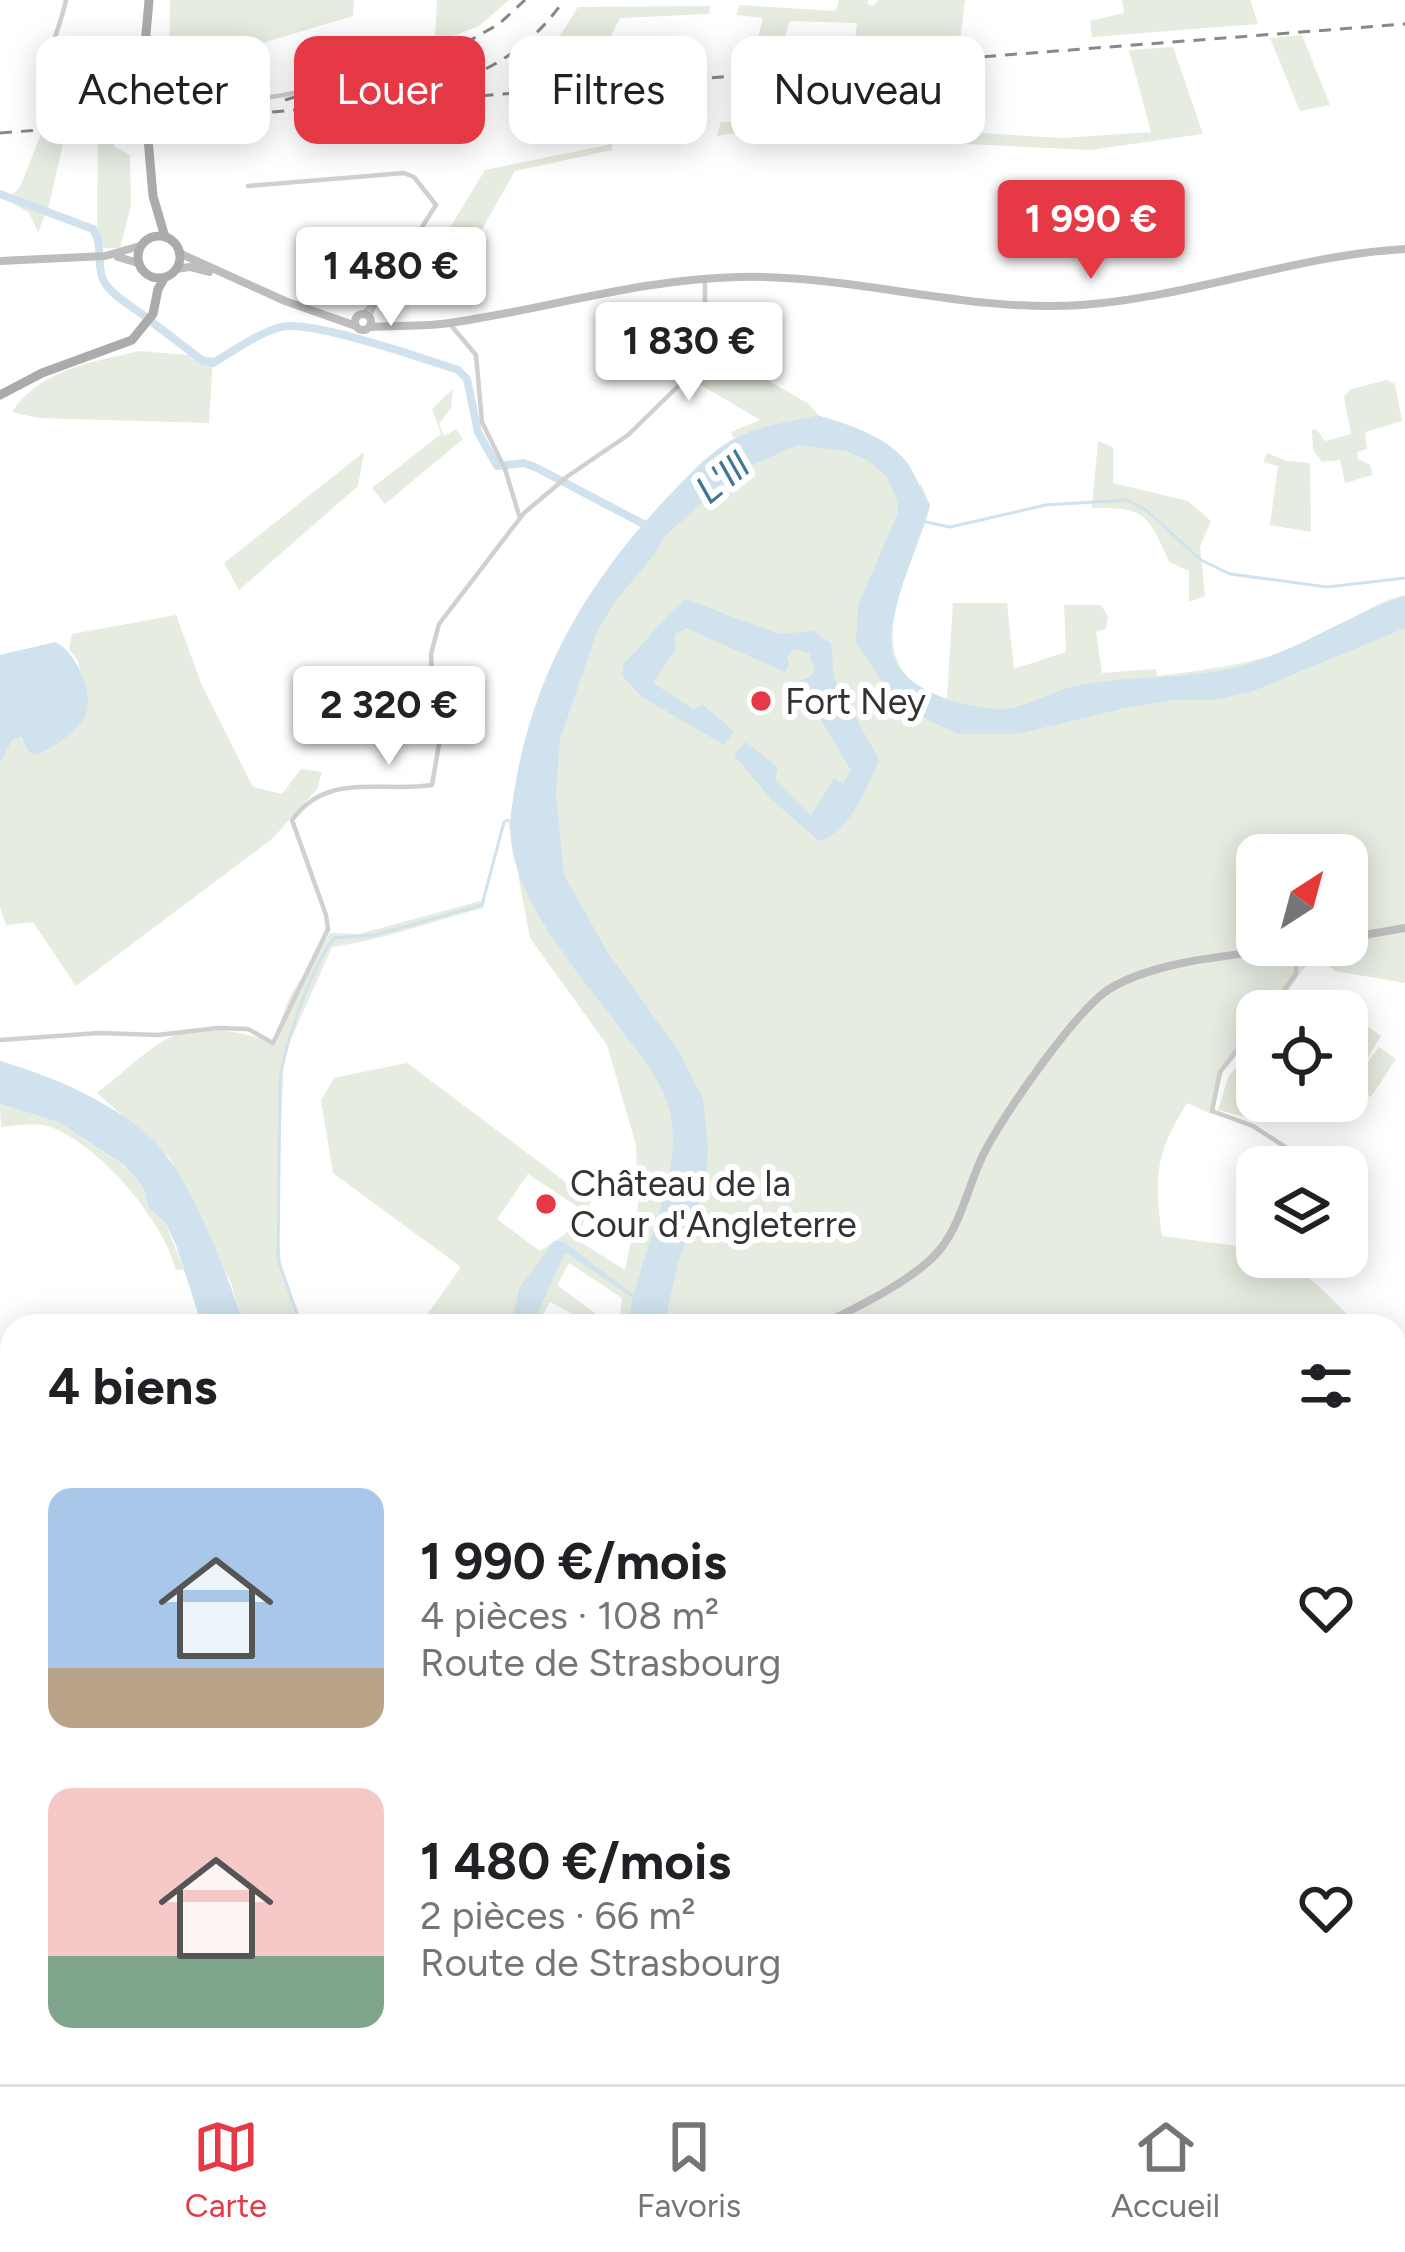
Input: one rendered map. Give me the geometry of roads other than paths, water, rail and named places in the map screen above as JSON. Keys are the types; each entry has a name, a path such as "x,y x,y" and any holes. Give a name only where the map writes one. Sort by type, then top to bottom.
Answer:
{"main road":[{"path":"149,0 142,68 153,196 165,237 179,253 255,289"},
{"path":"138,263 153,196"},
{"path":"102,256 165,237"},
{"path":"0,395 62,364 119,347 141,331 165,277 176,269 195,268 326,316 391,326 449,323 706,278 820,279 949,301 1056,306 1123,300 1362,253 1405,249"},
{"path":"176,269 179,253"},
{"path":"0,261 102,256 138,263 152,290 150,318"},
{"path":"147,274 165,277"},
{"path":"1368,934 1405,928"},
{"path":"840,1314 915,1271 943,1246 991,1140 1093,1001 1136,977 1236,956"}],"street":[{"path":"66,0 42,86 55,112 71,119 151,114 178,104 294,93"},
{"path":"248,186 404,173 414,177 436,205 364,320"},
{"path":"0,1040 99,1033 158,1035 217,1028 248,1029 273,1043 328,929 292,820 316,797 336,788 432,785 442,728 432,677 436,633 520,518 628,435 705,360 716,334 705,301 706,278"},
{"path":"449,323 476,355 482,422 520,518"},
{"path":"1236,1051 1220,1072 1212,1111 1236,1121"},
{"path":"1239,1122 1284,1146"}],"water":[{"name":"L'Ill","path":"818,415 887,444 910,466 930,505 898,601 891,640 899,668 939,696 972,706 1010,708 1093,683 1224,670 1286,650 1405,596 1405,628 1253,691 1214,700 1125,708 1017,734 958,734 926,719 886,687 856,643 858,605 898,513 886,476 847,451 797,445 735,473 665,536 596,634 560,739 556,793 564,875 608,953 678,1050 703,1099 706,1181 667,1314 630,1314 633,1298 565,1252 537,1314 514,1314 519,1289 554,1241 564,1242 634,1295 668,1178 673,1130 660,1087 547,930 515,862 510,831 525,741 568,631 611,564 686,477 730,441"},
{"path":"685,599 779,634 813,631 831,644 834,678 879,760 856,808 830,836 819,841 771,799 734,755 746,742 778,768 775,780 811,816 834,778 843,784 851,770 798,681 815,670 809,653 793,649 785,672 686,628 675,634 675,650 653,683 693,709 703,705 734,731 724,745 642,697 622,676 624,663"},
{"path":"55,642 70,655 82,676 88,699 84,718 63,740 37,755 29,752 21,737 13,739 0,763 0,655"},
{"path":"0,1061 98,1100 149,1136 178,1173 205,1225 240,1314 198,1314 165,1222 149,1208 144,1188 124,1165 58,1122 0,1104"}],"waterway":[{"path":"0,194 93,229 105,283 146,317"},
{"path":"152,322 203,361 213,363 264,333 296,326 368,341 458,370 467,379 478,432 497,466 524,463 537,468 651,528"},
{"path":"926,522 950,527 1046,505 1127,500 1146,510 1201,560 1230,574 1327,587 1405,578"},
{"path":"297,1314 278,1259 280,1078 308,986 334,938 375,935 482,905 508,820"}],"railway":[{"path":"285,100 460,46 499,24 525,0"},
{"path":"485,69 537,33 564,0"},
{"path":"0,133 1405,24"}],"place":[{"name":"Fort Ney","path":"761,701"},
{"name":"Château de la Cour d'Angleterre","path":"546,1204"}]}
